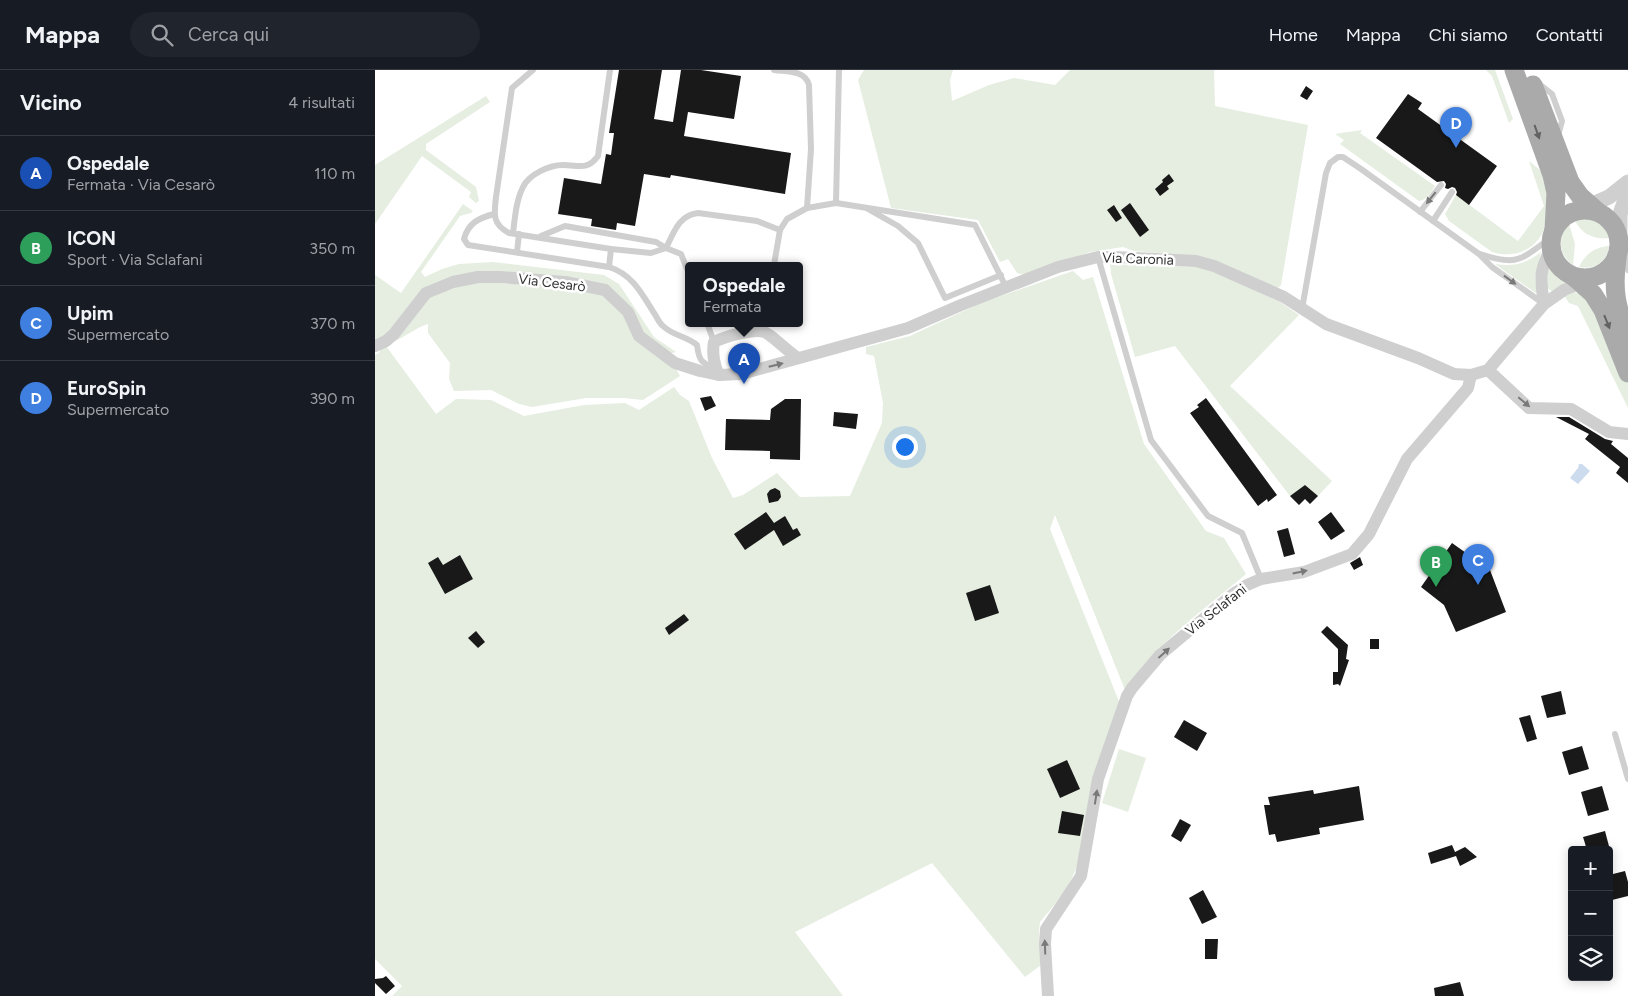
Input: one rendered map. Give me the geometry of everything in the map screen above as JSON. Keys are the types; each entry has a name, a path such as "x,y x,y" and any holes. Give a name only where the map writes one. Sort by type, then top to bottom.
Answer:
{"main road":[{"path":"1524,73 1555,144 1569,182 1589,209 1606,216 1614,224 1619,234 1623,257 1614,289 1617,307 1628,338"},
{"path":"1524,73 1553,175 1556,193 1552,238 1553,256 1565,272 1583,279 1593,294 1603,310 1628,373"},
{"path":"1552,238 1564,217 1589,209"},
{"path":"1583,279 1604,273 1623,257"}],"street":[{"path":"1589,209 1609,197 1628,182"},
{"path":"1623,257 1620,214 1628,191"},
{"path":"1544,304 1540,277 1552,238"},
{"name":"Via Caronia","path":"799,358 908,328 961,305 1004,281 1098,257 1197,261 1229,272 1284,298 1327,324 1454,374 1471,375"},
{"name":"Via Cesarò","path":"375,346 386,341 394,334 426,293 453,282 500,277 565,282 605,290 628,312 639,336 675,363 700,371 741,374 799,358"},
{"path":"1471,375 1488,370 1544,304 1583,279"},
{"path":"717,372 714,342 723,338 754,332 764,327 789,353 799,358"},
{"path":"1488,370 1529,408 1571,410 1609,432 1628,434"},
{"name":"Via Sclafani","path":"1048,996 1046,929 1081,876 1099,779 1127,696 1132,688 1160,655 1233,594 1247,585 1261,579 1304,572 1352,554 1369,534 1407,458 1468,388 1471,375"}],"lane":[{"path":"533,70 512,88 494,214 497,224 502,229 516,233 611,249 651,253 667,248"},
{"path":"517,252 518,200 524,184 535,174 562,165 587,166 594,162 598,156 610,70"},
{"path":"774,70 803,74 807,78 809,85 811,150 807,208"},
{"path":"835,203 839,70"},
{"path":"1302,309 1326,173 1329,163 1338,156 1343,157 1479,254 1492,267 1544,304"},
{"path":"1420,212 1441,185"},
{"path":"1433,221 1452,192"},
{"path":"775,262 780,230 787,219 807,208 835,203 864,207 975,225 1004,281 945,298 917,243 898,226 864,207"},
{"path":"667,248 676,226 690,214 697,212 757,221 780,230"},
{"path":"494,214 481,218 467,228 464,239 468,245 620,270 631,280 662,326 679,336 690,338 697,344 701,362 717,372"},
{"path":"540,237 565,226 656,242 681,254 685,264"},
{"path":"1479,254 1498,260 1518,259 1535,251 1552,238"},
{"path":"609,267 611,249"},
{"path":"1098,257 1151,440 1208,516 1242,533 1261,579"},
{"path":"708,327 714,342"},
{"path":"1615,734 1628,779"}],"shaded area":[{"path":"864,70 953,70 950,80 952,101 989,85 1014,78 1055,85 1070,70 1214,70 1215,106 1308,125 1281,285 1277,289 1195,256 1134,251 1123,247 1090,252 1025,275 1017,273 1008,259 1000,262 978,220 891,208 858,80"},
{"path":"1486,70 1495,70 1513,119 1509,123 1492,76"},
{"path":"486,96 490,102 426,144 426,150 476,187 479,201 476,203 469,197 471,192 422,156 375,224 375,165"},
{"path":"1362,130 1360,133 1435,186 1427,197 1419,201 1340,144 1344,140 1335,134"},
{"path":"1529,161 1544,174 1550,184 1545,226 1542,234 1531,247 1517,253 1500,254 1492,252 1449,221 1445,214 1456,195 1518,241 1544,206"},
{"path":"463,204 473,211 460,216 421,272 425,277 459,264 493,262 604,275 619,284 654,337 676,352 668,354 650,341 607,288 506,274 435,285 391,332 375,343 375,275 401,293"},
{"path":"1587,218 1601,225 1609,238 1593,237 1585,233 1575,221"},
{"path":"1569,224 1575,244 1573,265 1564,256 1561,245 1562,234"},
{"path":"1610,246 1606,256 1599,264 1585,268 1579,267 1584,258 1591,252"},
{"path":"1541,252 1535,278 1537,294 1495,264 1519,264"},
{"path":"1110,264 1202,267 1277,300 1299,315 1230,386 1332,481 1318,496 1305,485 1290,496 1175,346 1135,357 1111,274"},
{"path":"1547,267 1560,280 1567,283 1552,291 1547,288"},
{"path":"1073,271 1083,280 1093,277 1144,444 1206,531 1224,538 1246,574 1165,643 1150,658 1125,690 1055,515 1050,529 1120,704 1076,869 1066,891 1040,922 1041,965 1025,977 932,863 795,932 843,996 392,996 402,986 375,959 375,355 379,353 380,349 386,346 436,414 456,399 491,400 524,416 584,405 625,403 639,410 674,387 680,395 689,401 712,458 733,498 743,495 777,473 800,497 850,496 882,423 883,403 874,356 866,354 866,347 910,336 983,302"},
{"path":"479,282 565,287 602,294 675,367 680,376 643,400 586,398 532,407 519,404 491,390 454,391 449,379 450,363 428,333 428,324 392,342 422,302 440,291"},
{"path":"1574,292 1585,295 1593,302 1628,383 1628,408 1578,306 1569,303 1564,295"},
{"path":"1119,749 1146,758 1128,812 1102,803"}],"water":[{"path":"1579,464 1582,464 1590,471 1578,484 1570,478"}],"building":[{"path":"619,70 662,70 654,119 673,122 681,70 701,70 741,76 734,119 688,112 684,136 791,153 785,194 671,175 670,178 644,174 635,226 617,223 616,230 591,226 592,219 558,214 564,178 601,184 606,154 611,155 614,133 609,133"},
{"path":"1306,86 1313,91 1307,100 1300,96"},
{"path":"1408,94 1422,103 1418,109 1497,166 1469,205 1456,195 1455,188 1445,188 1446,184 1444,181 1437,182 1376,138"},
{"path":"1169,174 1174,181 1167,186 1169,189 1160,196 1155,189"},
{"path":"1130,203 1149,230 1140,237 1121,210"},
{"path":"1114,205 1122,218 1116,222 1107,210"},
{"path":"711,396 716,406 705,411 700,398"},
{"path":"1206,398 1277,495 1268,502 1267,499 1258,506 1190,413 1199,407 1197,405"},
{"path":"785,399 801,399 800,460 770,459 770,451 725,450 726,419 770,420 771,409"},
{"path":"834,412 858,414 856,429 833,426"},
{"path":"1556,417 1569,417 1605,439 1613,441 1611,444 1628,458 1628,483 1616,473 1620,467 1585,439 1589,434"},
{"path":"1305,485 1318,496 1310,504 1305,499 1299,505 1290,496"},
{"path":"775,488 780,491 781,497 778,501 769,503 767,494"},
{"path":"766,512 774,523 785,516 793,530 797,528 801,535 783,546 774,530 745,550 734,534"},
{"path":"1331,512 1345,531 1331,540 1318,522"},
{"path":"1288,528 1295,554 1284,557 1277,531"},
{"path":"1452,543 1490,570 1506,612 1456,632 1444,605 1421,587"},
{"path":"460,555 473,579 445,594 428,563 438,557 443,565"},
{"path":"1360,557 1363,565 1354,570 1350,563"},
{"path":"990,585 999,613 975,621 966,593"},
{"path":"684,614 689,620 669,635 665,628"},
{"path":"1327,626 1348,645 1346,659 1349,660 1340,686 1338,684 1333,685 1333,672 1338,672 1338,649 1321,632"},
{"path":"476,631 485,642 478,648 468,638"},
{"path":"1370,639 1379,639 1379,649 1370,649"},
{"path":"1561,691 1566,714 1547,718 1541,696"},
{"path":"1530,715 1537,739 1527,742 1519,718"},
{"path":"1184,720 1207,733 1197,751 1174,737"},
{"path":"1582,746 1589,769 1569,775 1562,752"},
{"path":"1067,760 1080,789 1060,798 1047,769"},
{"path":"1359,786 1364,820 1319,828 1320,834 1277,842 1275,834 1269,835 1264,805 1270,805 1268,797 1313,790 1314,794"},
{"path":"1602,786 1609,810 1588,816 1581,792"},
{"path":"1062,811 1084,815 1080,836 1058,833"},
{"path":"1180,819 1191,825 1181,842 1171,836"},
{"path":"1605,831 1609,846 1586,846 1583,837"},
{"path":"1452,845 1455,852 1465,847 1477,857 1460,866 1456,856 1431,864 1428,853"},
{"path":"1625,871 1628,882 1628,896 1613,900 1613,874"},
{"path":"1203,890 1217,917 1202,924 1189,898"},
{"path":"1205,939 1218,939 1217,959 1205,959"},
{"path":"386,976 395,986 386,994 375,983 375,979"},
{"path":"1460,982 1464,996 1435,996 1434,988"}],"place":[{"name":"EuroSpin","path":"1456,148"},
{"name":"Ospedale","path":"744,384"},
{"name":"Upim","path":"1478,585"},
{"name":"ICON","path":"1436,587"}]}
